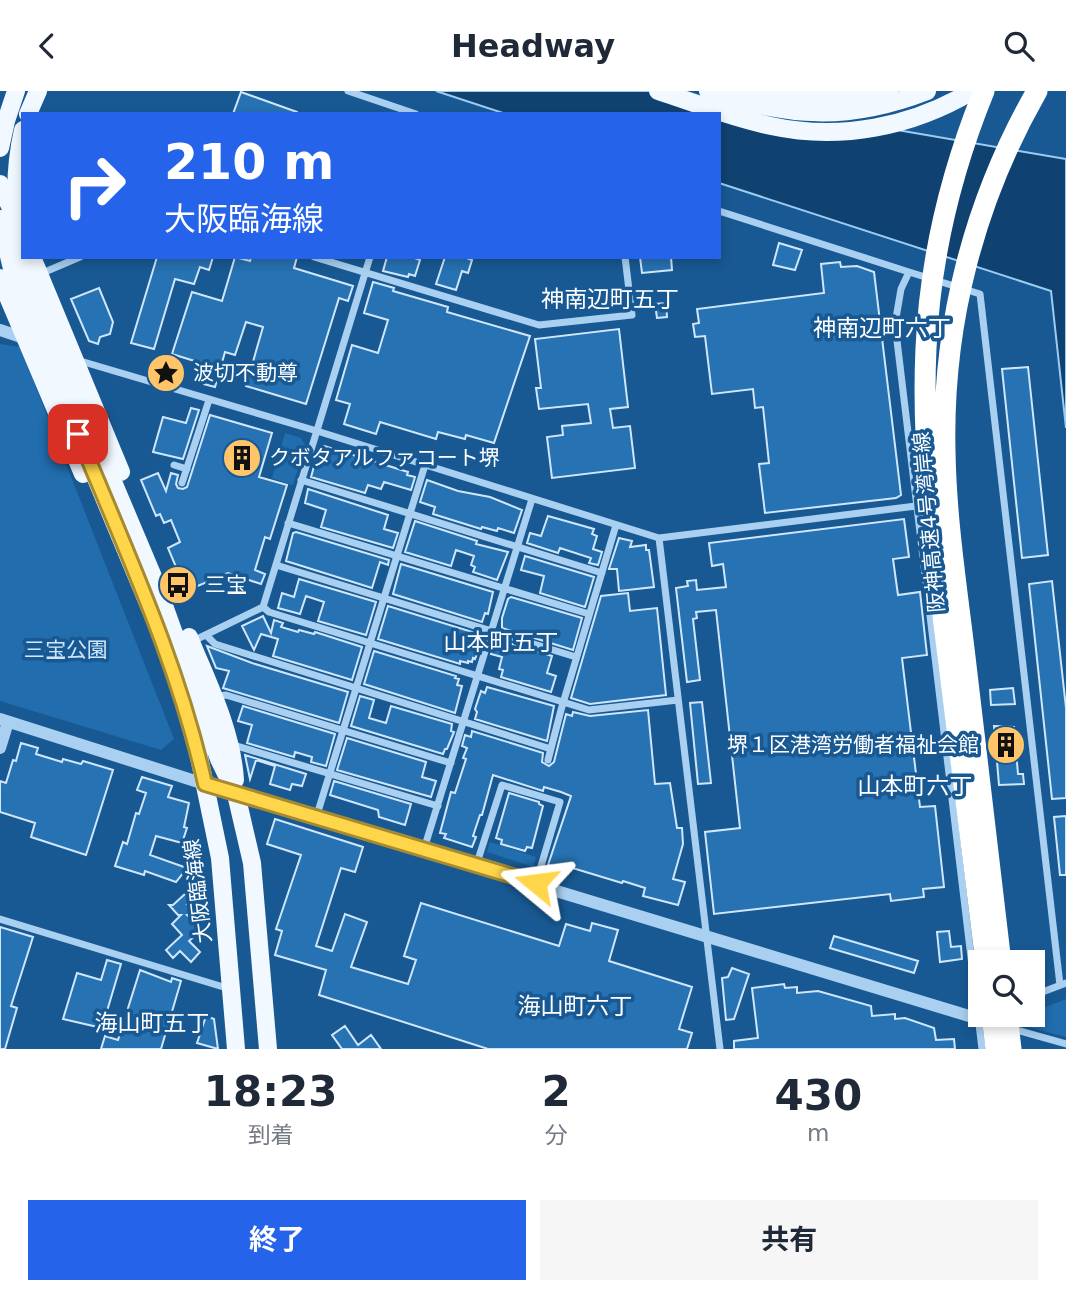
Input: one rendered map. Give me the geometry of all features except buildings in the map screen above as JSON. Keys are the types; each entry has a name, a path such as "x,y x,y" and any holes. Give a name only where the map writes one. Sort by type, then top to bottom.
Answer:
{"highway":[{"name":"阪神高速4号湾岸線","path":"984,91 961,154 940,242 928,323 925,403 928,474 942,607 984,950"},
{"name":"阪神高速4号湾岸線","path":"999,950 947,503 945,394 954,318 974,235 992,184 1037,91"},
{"path":"989,1027 996,1049"},
{"path":"1009,1027 1012,1049"}],"main road":[{"path":"0,148 16,91"},
{"path":"29,112 38,91"},
{"path":"658,91 754,122 790,129 828,132 902,122 937,109 972,91"},
{"path":"708,91 767,108 822,113 877,107 927,91"},
{"path":"748,91 816,100 854,98 889,91"},
{"path":"21,141 16,170 21,241"},
{"path":"0,184 21,231"},
{"name":"大阪臨海線","path":"0,219 14,277 93,454 157,586 219,759 236,794 252,863 268,1049"},
{"name":"大阪臨海線","path":"26,259 93,454 176,676 192,731 220,858 236,1049"},
{"path":"36,265 198,639 234,763 236,794"},
{"path":"0,278 192,731"}],"street":[{"path":"348,91 409,112"},
{"path":"721,212 980,293 1063,984 1045,991"},
{"path":"36,265 69,259"},
{"path":"320,259 539,325 632,315 625,259"},
{"path":"198,639 263,607 369,259"},
{"path":"909,272 901,289 895,324 916,506 977,950"},
{"path":"0,330 77,360 317,431 659,538 916,506"},
{"path":"182,483 209,400"},
{"path":"174,465 187,469"},
{"path":"317,818 425,465"},
{"path":"301,480 602,573"},
{"path":"424,849 532,499"},
{"path":"288,523 589,614"},
{"path":"548,760 616,524"},
{"path":"659,538 720,1049"},
{"path":"276,565 576,657"},
{"path":"263,607 269,612 589,711 678,700"},
{"path":"198,639 356,686 551,749"},
{"path":"214,697 226,695 451,763"},
{"path":"0,748 4,720 236,794 968,1011"},
{"path":"229,744 438,806"},
{"path":"476,866 502,785 560,802 536,883"},
{"path":"0,919 232,989"},
{"path":"982,1049 985,1027"},
{"path":"1017,1027 1066,1044"}],"green space":[{"name":"三宝公園","path":"0,344 20,347 24,357 174,739 161,750 0,701"},
{"path":"285,433 301,438 305,445 293,485 272,478"},
{"path":"490,842 536,857 533,867 487,852"},
{"path":"1066,999 1066,1037 1029,1027 1045,1027 1045,1007"}],"shaded area":[{"path":"436,91 684,91 768,119 795,125 874,126 1066,159 1066,428 1051,291 721,184 721,112 500,112"}],"place":[{"name":"波切不動尊","path":"166,373"},
{"name":"クボタアルファコート堺","path":"242,458"},
{"name":"三宝","path":"178,585"},
{"name":"堺１区港湾労働者福祉会館","path":"1006,745"}],"district":[{"name":"神南辺町五丁","path":"610,299"},
{"name":"神南辺町六丁","path":"882,328"},
{"name":"山本町五丁","path":"501,642"},
{"name":"山本町六丁","path":"915,786"},
{"name":"海山町六丁","path":"575,1006"},
{"name":"海山町五丁","path":"152,1023"}],"route":[{"path":"78,434 176,676 205,784 536,883"}]}
